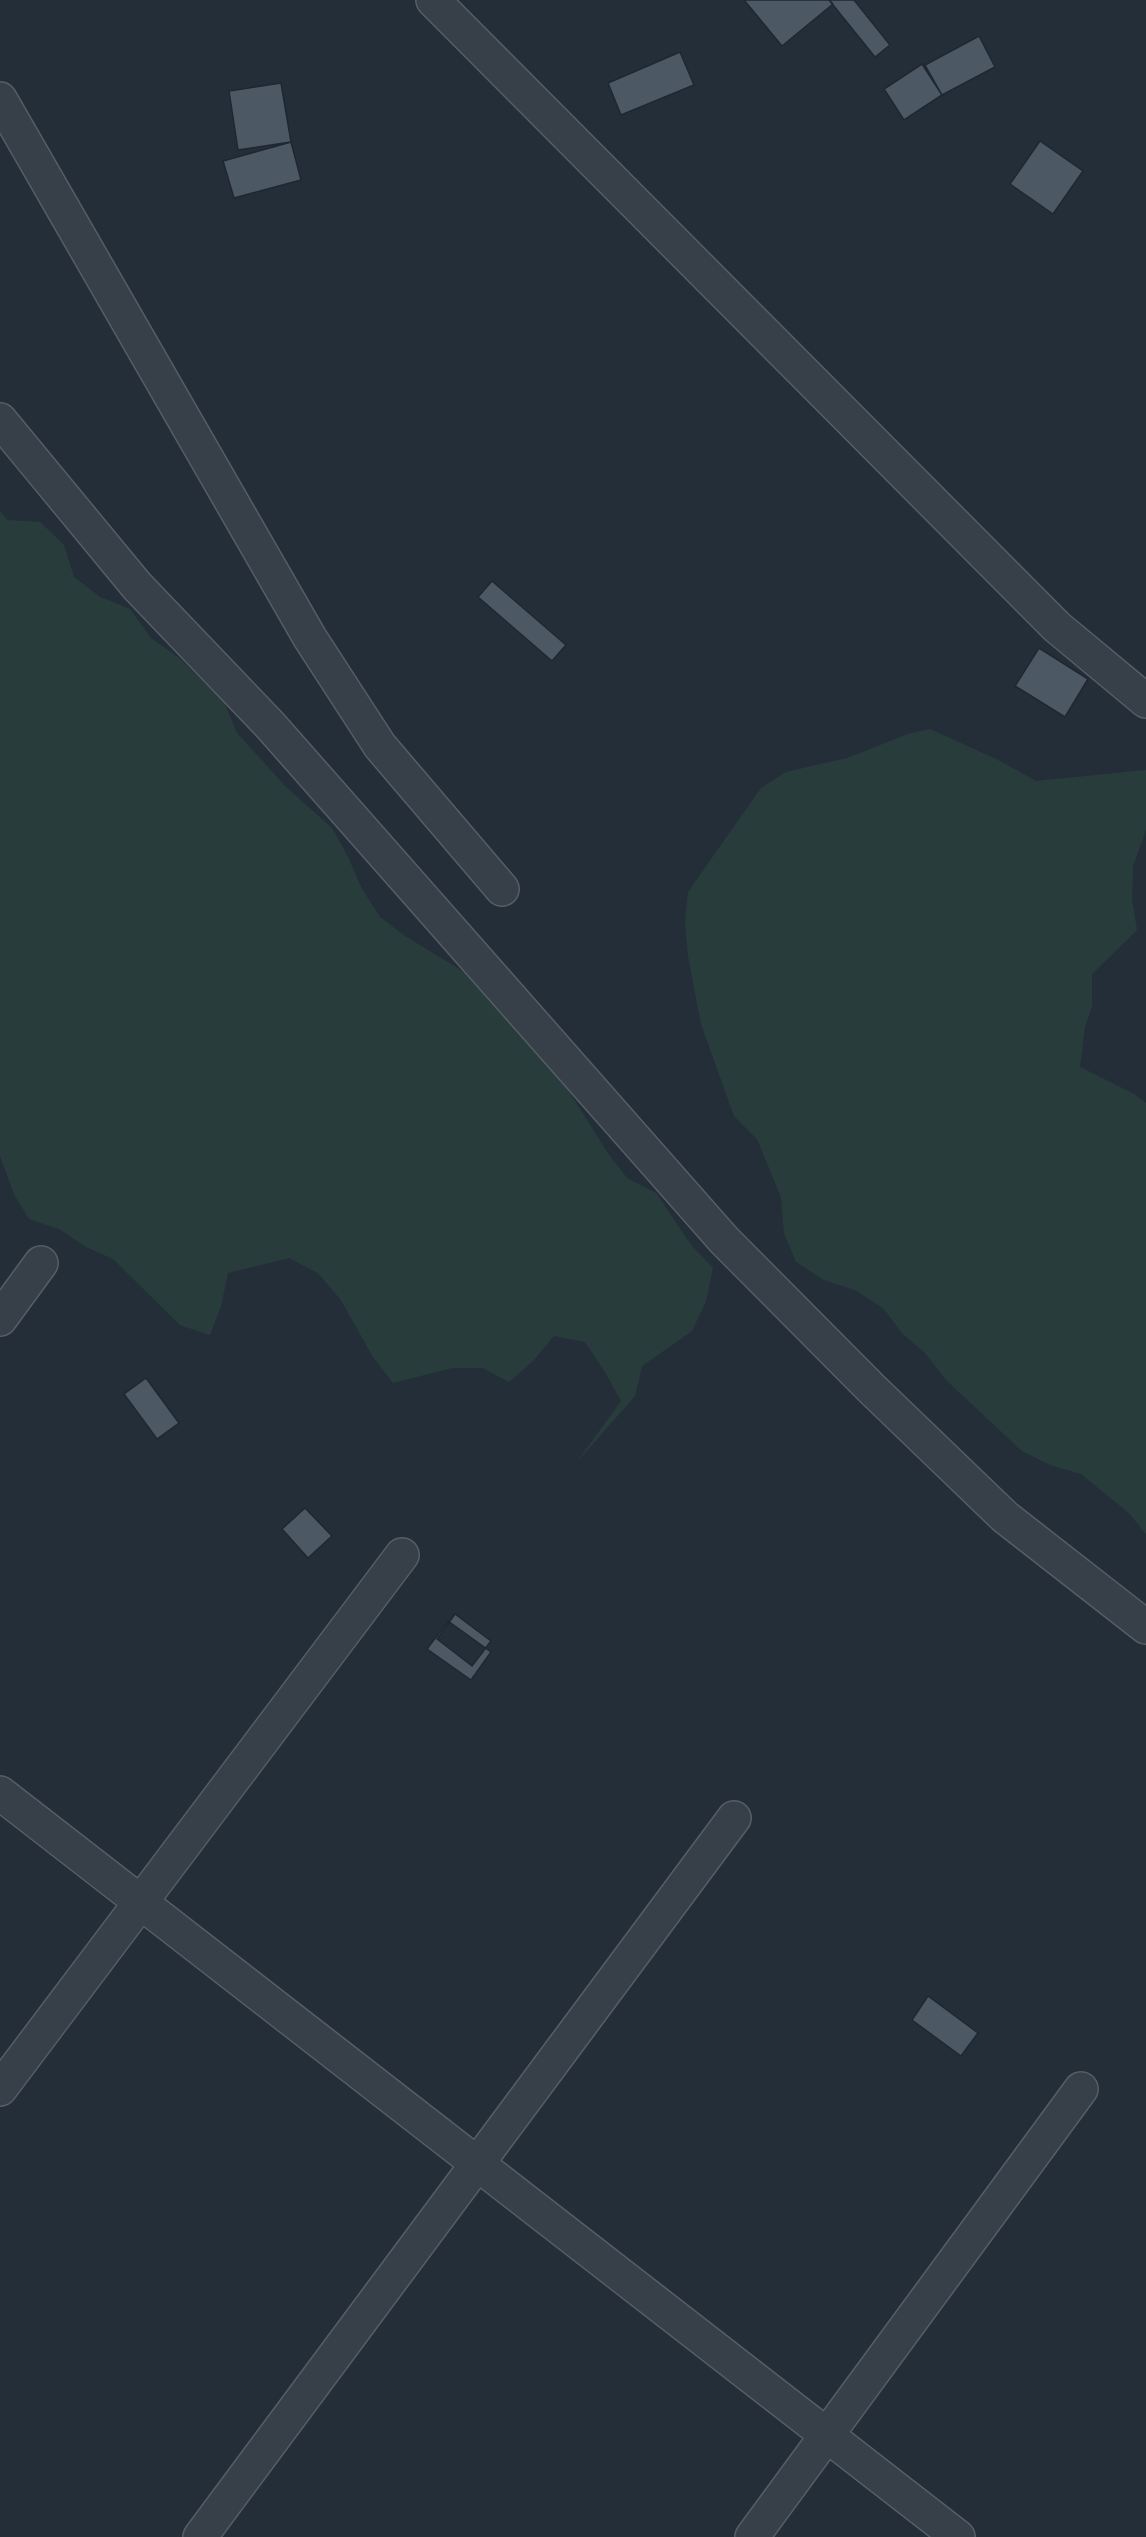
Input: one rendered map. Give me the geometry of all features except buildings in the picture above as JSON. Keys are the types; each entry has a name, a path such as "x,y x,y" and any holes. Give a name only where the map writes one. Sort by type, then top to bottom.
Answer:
{"street":[{"path":"433,0 1057,627 1146,701"},
{"path":"0,99 310,638 380,746 501,889"},
{"path":"0,420 137,586 270,725 724,1240 872,1389 1005,1516 1146,1627"},
{"path":"0,1319 41,1263"},
{"path":"0,2089 402,1555"},
{"path":"0,1793 958,2537"},
{"path":"200,2537 734,1818"},
{"path":"752,2537 1080,2089"}],"shaded area":[{"path":"0,511 7,520 40,522 64,545 74,577 100,597 130,609 151,638 179,658 224,702 237,733 286,787 332,828 362,889 380,917 405,936 464,972 488,991 553,1066 607,1152 627,1178 656,1193 691,1245 713,1268 706,1301 692,1331 642,1366 635,1396 577,1462 621,1401 585,1342 554,1336 533,1361 509,1382 483,1368 452,1368 393,1383 373,1357 341,1300 318,1273 289,1258 228,1273 221,1306 210,1335 180,1325 113,1259 86,1247 59,1229 29,1219 14,1194 0,1156"},
{"path":"930,729 998,760 1036,781 1146,770 1146,830 1133,866 1132,900 1137,930 1092,974 1092,1006 1085,1027 1080,1067 1134,1094 1146,1103 1146,1534 1129,1513 1081,1474 1050,1465 1022,1451 946,1380 926,1354 902,1333 883,1308 855,1290 824,1280 796,1262 784,1233 781,1197 757,1139 734,1116 701,1024 688,956 685,922 688,892 761,788 786,772 847,758 908,734"}]}
